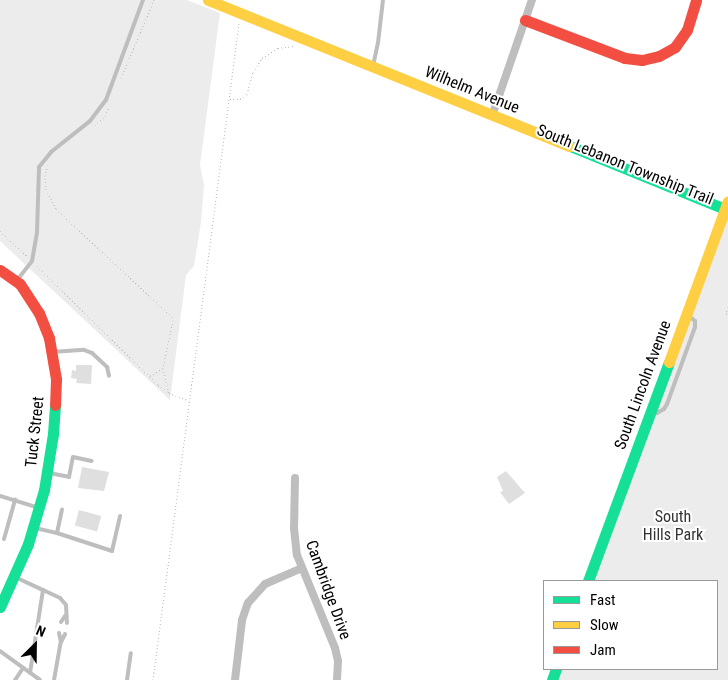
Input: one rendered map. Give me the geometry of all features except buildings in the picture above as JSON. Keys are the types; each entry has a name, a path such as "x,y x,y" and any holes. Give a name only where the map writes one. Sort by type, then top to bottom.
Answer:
{"street":[{"name":"Wilhelm Avenue","path":"208,0 492,116 726,205"},
{"path":"492,116 532,0"},
{"path":"525,20 625,58 642,60 660,56 675,47 686,30 696,0"},
{"name":"South Lincoln Avenue","path":"588,580 726,205"},
{"name":"Tuck Street","path":"0,270 16,281 39,313 52,352 56,379 55,413 47,473 39,508 15,577 0,607"},
{"name":"Cambridge Drive","path":"295,478 294,541 302,568 334,648 338,661 337,680"},
{"path":"234,680 242,620 248,603 265,584 302,568"}],"lane":[{"path":"16,281 32,261 37,232 39,168 51,152 90,121 106,100 143,0"},
{"path":"372,68 378,42 383,0"},
{"path":"52,352 84,350 92,353 107,368 109,376"},
{"path":"47,473 69,478 74,457 92,461"},
{"path":"0,496 39,508"},
{"path":"4,539 15,500"},
{"path":"57,533 62,510"},
{"path":"33,528 57,533 112,551 120,516"},
{"path":"15,577 60,598 66,605 66,623"},
{"path":"30,673 43,590"},
{"path":"61,622 65,616"},
{"path":"60,633 61,642"},
{"path":"54,680 61,642 65,634"},
{"path":"0,660 2,653 40,680"},
{"path":"127,680 131,653"},
{"path":"15,680 23,668"}],"path":[{"path":"154,680 238,34"},
{"path":"229,99 240,99 247,94 255,68 267,54 284,47 299,46"},
{"path":"46,189 56,209 169,314 173,320 164,368 169,393"},
{"path":"0,231 169,393 190,400"},
{"path":"728,307 726,313 728,314"},
{"path":"150,376 164,368"}],"green space":[{"path":"0,0 187,0 220,13 200,165 204,185 201,222 194,266 186,275 170,400 0,241"},
{"name":"South Hills Park","path":"728,214 728,680 558,680 562,670 718,670 718,580 595,580"}],"traffic: fast":[{"path":"570,146 725,209"},
{"path":"588,580 669,362"},
{"path":"0,607 28,544 44,490 53,434 55,405"},
{"path":"552,680 556,670"}],"traffic: slow":[{"path":"208,0 570,146"},
{"path":"669,362 728,201"}],"traffic: jam":[{"path":"525,20 625,58 642,60 659,56 675,47 687,30 696,0"},
{"path":"0,270 20,284 39,313 49,338 56,379 55,405"}]}
